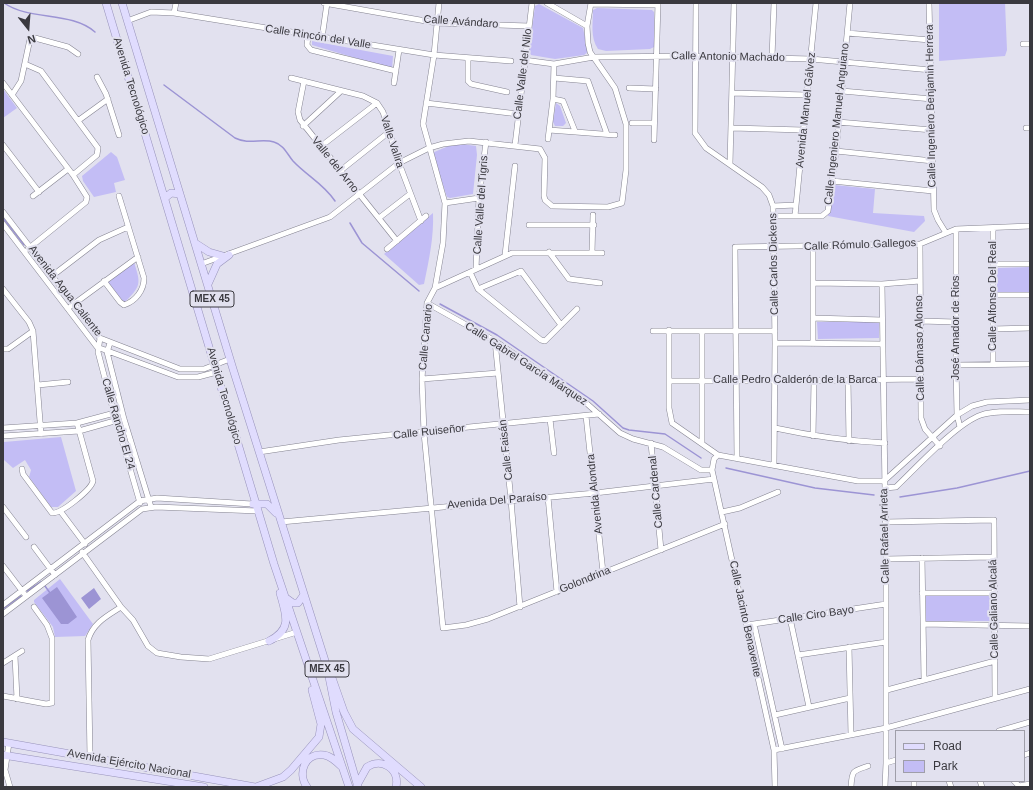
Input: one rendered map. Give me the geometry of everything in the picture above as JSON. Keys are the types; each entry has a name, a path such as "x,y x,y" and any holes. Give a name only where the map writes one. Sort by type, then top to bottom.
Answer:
{"main road":[{"name":"Avenida Tecnológico","path":"106,3 161,182 254,504 258,511 308,668 322,704 349,787"},
{"name":"Avenida Tecnológico","path":"122,3 303,596 327,667 336,712 357,786"},
{"path":"161,182 168,184 176,182"},
{"path":"165,198 171,193 180,194"},
{"path":"195,243 209,252 226,256"},
{"path":"208,284 217,264 226,256"},
{"path":"254,504 267,504 280,519"},
{"path":"269,641 281,634 286,624 274,564"},
{"path":"286,598 298,603 303,596"},
{"path":"327,667 344,712 353,729 421,787"},
{"path":"256,787 277,780 291,770 321,733 321,720 308,668"},
{"name":"Avenida Ejército Nacional","path":"6,742 256,787"},
{"name":"Avenida Ejército Nacional","path":"5,755 204,787"},
{"path":"307,787 302,778 302,771 306,762 314,756 328,756 343,767"},
{"path":"357,786 367,767 379,763 387,765 391,769 397,780 396,787"}],"street":[{"path":"174,13 176,3"},
{"path":"322,38 326,3"},
{"name":"Calle Avándaro","path":"326,3 437,23 528,26"},
{"name":"Calle Canario","path":"439,3 434,55 423,124 445,203 443,243 435,288 427,302 422,379 424,433 433,507 443,628"},
{"name":"Calle Valle del Nilo","path":"515,145 528,26 532,3"},
{"path":"547,3 587,26"},
{"name":"Calle Carlos Dickens","path":"696,3 695,133 706,148 762,187 769,195 773,206 775,331 774,466"},
{"path":"730,164 734,3"},
{"path":"772,58 774,3"},
{"name":"Avenida Manuel Gálvez","path":"796,216 816,3"},
{"name":"Calle Ingeniero Manuel Anguiano","path":"773,216 826,215 828,211 836,151 850,3"},
{"name":"Calle Ingeniero Benjamin Herrera","path":"929,3 934,210 946,233"},
{"path":"201,264 330,217 399,163 429,148 457,141 486,142 540,149 545,155 544,196 548,204 552,206 608,207 623,202 626,170 626,124 615,88 594,57 588,43 587,26 591,4 658,4 654,140"},
{"name":"Calle Rincón del Valle","path":"127,21 151,12 174,13 308,36 434,55 511,61"},
{"path":"847,33 930,40"},
{"path":"308,36 307,45 311,50 396,71"},
{"path":"12,95 19,84 25,64 28,43 31,38 68,47 78,54"},
{"path":"1023,44 1030,44"},
{"path":"394,83 399,50"},
{"name":"Calle Antonio Machado","path":"524,60 554,64 594,57 695,56 811,59 931,70"},
{"path":"468,58 468,81 471,84 507,92"},
{"path":"25,64 41,71 79,120 99,151 97,155 73,174"},
{"path":"548,139 553,99 554,64"},
{"path":"97,77 108,99 120,134"},
{"name":"Valle Valira","path":"291,78 363,96 376,102 383,112 399,163 421,221"},
{"path":"554,78 588,78 607,134"},
{"name":"Valle del Arno","path":"304,81 298,112 303,126 397,241"},
{"path":"3,83 73,174 87,197 86,202 25,252"},
{"path":"629,88 656,89"},
{"path":"303,126 341,91"},
{"path":"842,91 932,99"},
{"path":"732,93 807,95"},
{"path":"79,120 108,99"},
{"path":"553,99 563,102 575,131"},
{"path":"320,146 376,102"},
{"path":"426,103 518,114"},
{"path":"838,122 932,130"},
{"path":"632,123 654,123"},
{"path":"732,128 803,130"},
{"path":"549,130 615,135"},
{"path":"340,171 389,132"},
{"name":"Calle Valle del Tigris","path":"476,269 479,198 486,142"},
{"path":"3,145 39,192"},
{"path":"836,151 933,161"},
{"path":"505,255 515,166"},
{"path":"33,196 68,169"},
{"path":"832,181 933,191"},
{"path":"379,218 410,194"},
{"path":"104,281 124,305 132,301 143,289 144,283 138,257 119,196"},
{"path":"445,203 479,198"},
{"path":"773,206 796,205"},
{"name":"Avenida Agua Caliente","path":"3,212 100,338 180,369 216,369"},
{"path":"592,253 594,225 593,215"},
{"path":"387,249 426,216"},
{"name":"Avenida Agua Caliente","path":"3,224 97,347 107,352 178,377 198,378 216,369 230,359"},
{"path":"529,225 594,225"},
{"name":"Calle Rómulo Gallegos","path":"736,331 735,247 773,248 920,244 956,229 1030,226"},
{"path":"52,276 99,240 128,227"},
{"name":"Calle Alfonso Del Real","path":"993,228 994,364"},
{"name":"José Amador de Rios","path":"956,229 957,415 960,427"},
{"name":"Calle Dámaso Alonso","path":"920,244 920,379 922,422 933,439 940,446"},
{"path":"813,246 813,344"},
{"path":"435,288 505,255 518,252 602,253"},
{"path":"549,252 569,279 600,283"},
{"path":"68,309 138,257"},
{"path":"993,264 1030,264"},
{"path":"478,289 521,271 561,325"},
{"path":"470,272 478,289 541,340 545,341 577,309"},
{"path":"814,283 882,284 920,281"},
{"name":"Calle Rafael Arrieta","path":"882,284 887,690 885,787"},
{"path":"3,288 29,322 33,331 41,434"},
{"path":"993,295 1030,295"},
{"name":"Calle Gabrel García Márquez","path":"427,302 495,341 585,402 620,433"},
{"path":"813,318 882,320"},
{"path":"920,321 956,322"},
{"path":"993,329 1030,328"},
{"path":"653,330 775,331"},
{"path":"669,330 670,420 674,426 702,442 718,455 774,466 858,481 884,481 933,439 957,415 972,406 987,402 1030,400"},
{"path":"4,350 8,349 33,331"},
{"path":"702,331 702,442"},
{"path":"736,331 737,458"},
{"path":"97,347 100,338"},
{"name":"Calle Faisán","path":"495,341 520,607"},
{"path":"107,352 110,343"},
{"path":"775,343 882,344"},
{"name":"Calle Rancho El 24","path":"97,347 116,421 142,509"},
{"name":"Calle Rancho El 24","path":"107,352 124,419 151,507"},
{"path":"956,365 1030,364"},
{"path":"422,379 498,373"},
{"name":"Calle Pedro Calderón de la Barca","path":"670,381 920,379"},
{"path":"848,380 849,441"},
{"path":"813,436 814,381"},
{"path":"38,385 68,382"},
{"path":"3,428 77,423 122,411"},
{"path":"885,488 896,487 960,427 983,415 1030,412"},
{"name":"Calle Ruiseñor","path":"259,452 326,442 599,414"},
{"name":"Avenida Alondra","path":"586,416 603,572"},
{"path":"3,436 79,431 124,419"},
{"path":"550,419 554,453"},
{"path":"22,469 23,474 50,512 61,512 90,488 93,484 77,423"},
{"path":"775,428 813,436 849,441 885,443"},
{"name":"Calle Cardenal","path":"620,433 633,439 652,443 661,550"},
{"path":"652,443 663,447 701,470 712,470 714,459 718,455"},
{"name":"Calle Jacinto Benavente","path":"712,470 774,750 775,787"},
{"name":"Avenida Del Paraíso","path":"280,519 594,493 714,479"},
{"path":"722,512 740,508 778,492"},
{"path":"548,496 557,592"},
{"path":"3,604 140,501 148,498 254,504"},
{"path":"199,501 199,509"},
{"path":"3,507 26,537"},
{"path":"3,614 142,509 151,507 258,511"},
{"path":"61,512 89,549"},
{"name":"Calle Galiano Alcalá","path":"885,522 994,520 995,698"},
{"name":"Golondrina","path":"443,628 476,623 520,607 603,572 725,524"},
{"path":"34,547 55,575"},
{"path":"79,547 121,606 133,620 152,650 168,656 209,659 297,632"},
{"path":"886,558 994,557"},
{"path":"922,558 924,679"},
{"path":"3,566 26,596"},
{"path":"922,593 994,593"},
{"name":"Calle Ciro Bayo","path":"746,625 886,604"},
{"path":"90,758 88,640 90,632 97,624 121,606"},
{"path":"3,696 46,704 52,703 52,638 47,625 34,607"},
{"path":"790,618 809,707"},
{"path":"754,624 782,749"},
{"path":"923,624 1030,626"},
{"path":"798,655 886,642"},
{"path":"849,647 851,735"},
{"path":"3,663 22,651"},
{"path":"15,656 17,699"},
{"path":"887,690 995,661"},
{"path":"774,750 886,728 1030,689"},
{"path":"775,715 850,698"},
{"path":"1002,730 1030,722"},
{"path":"6,742 5,770 10,787"},
{"path":"886,763 895,760"},
{"path":"851,787 852,774 854,771 868,766"},
{"path":"1015,782 1019,786 1030,784"}],"green space":[{"path":"939,3 1005,3 1007,50 1005,56 939,61"},
{"path":"539,4 583,28 588,52 584,55 555,59 531,55 529,51 535,6"},
{"path":"597,8 652,10 654,12 654,47 650,49 606,51 598,49 595,44 592,30 593,10"},
{"path":"312,41 393,56 392,69 312,45"},
{"path":"3,89 17,108 3,118"},
{"path":"556,103 560,106 566,123 563,126 555,126 553,122"},
{"path":"461,144 476,146 477,155 473,194 450,198 447,197 432,153 451,145"},
{"path":"111,152 117,157 125,180 114,183 116,192 94,197 83,181 82,176"},
{"path":"834,185 875,189 873,213 924,216 925,221 914,232 828,216"},
{"path":"433,213 432,240 428,266 424,284 419,285 384,254"},
{"path":"134,262 138,275 137,288 125,302 120,301 106,283"},
{"path":"1030,267 1030,292 997,292 997,268"},
{"path":"817,322 879,322 879,338 818,339"},
{"path":"61,437 76,491 58,507 51,507 29,477 31,470 25,460 13,468 4,460 4,442"},
{"path":"60,579 93,624 85,636 55,637 53,627 34,602 34,600"},
{"path":"926,596 990,596 990,621 926,621"}],"shaded area":[{"path":"57,587 77,617 68,624 61,624 42,598"},
{"path":"94,588 101,599 89,609 81,598"}],"waterway":[{"path":"4,3 14,9 74,21 85,25 95,32"},
{"path":"164,85 235,138 245,141 269,141 280,145 293,161 321,185 335,201"},
{"path":"3,218 24,245"},
{"path":"350,223 362,243 419,291"},
{"path":"440,304 497,335 593,401 623,428 665,434 701,458"},
{"path":"726,468 815,488 874,495"},
{"path":"900,497 957,488 1030,471"},
{"path":"27,591 41,582"},
{"path":"45,586 50,593"},
{"path":"3,609 21,596"}]}
